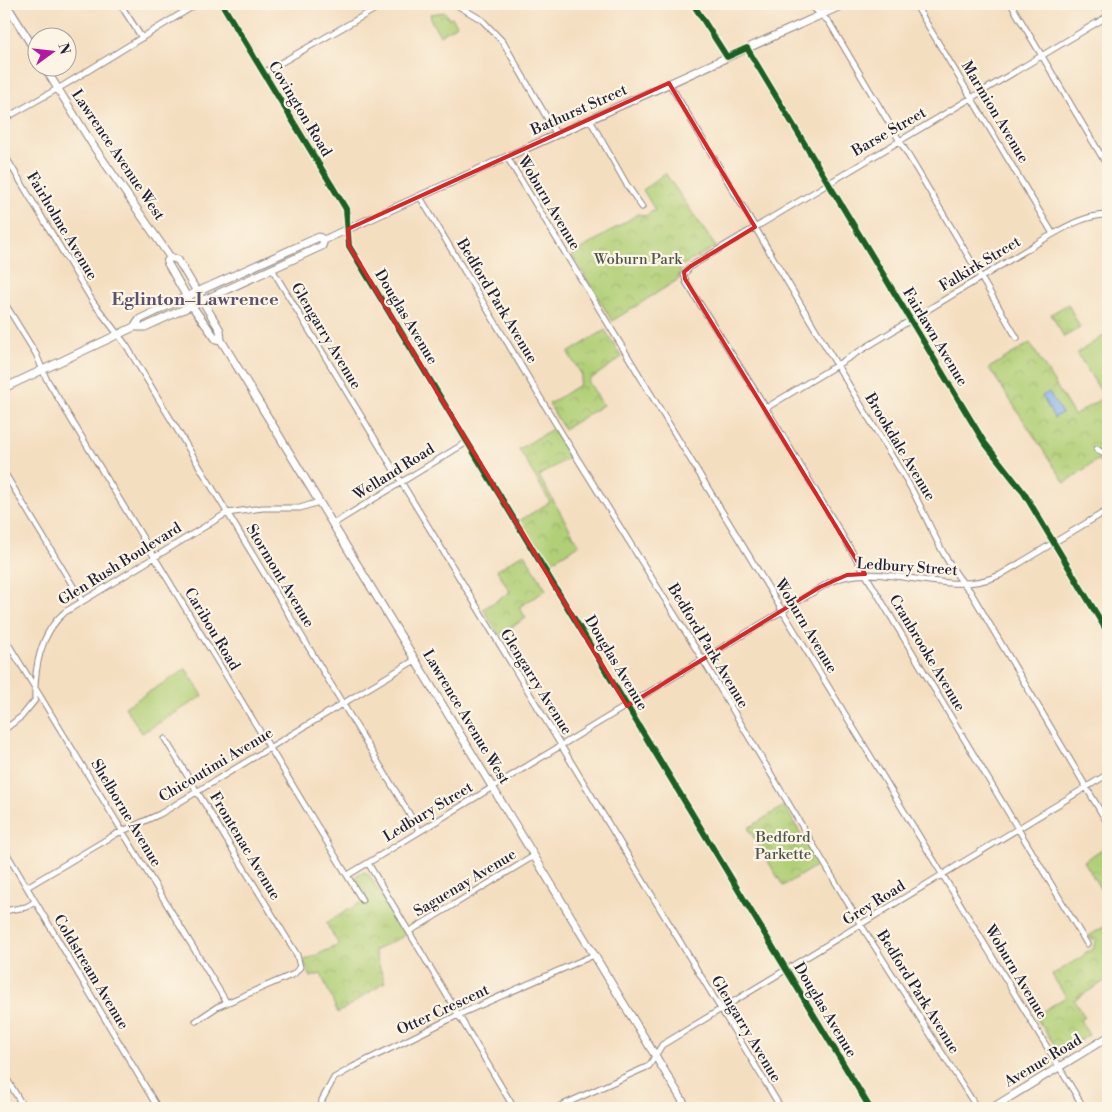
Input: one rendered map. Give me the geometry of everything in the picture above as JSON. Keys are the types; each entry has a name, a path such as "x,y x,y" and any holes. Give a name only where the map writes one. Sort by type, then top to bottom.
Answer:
{"main road":[{"path":"6,4 28,39"},
{"name":"Bathurst Street","path":"4,388 134,327 145,327 203,301 322,246 324,240 845,4"},
{"name":"Lawrence Avenue West","path":"51,78 170,257 178,260 198,292 222,334 221,340 687,1108"},
{"name":"Bathurst Street","path":"134,327 140,319 186,297 319,237 324,240"},
{"name":"Lawrence Avenue West","path":"170,257 167,262 186,297 216,339 221,340"},
{"name":"Avenue Road","path":"992,1108 1108,1037"}],"street":[{"path":"120,4 142,38"},
{"path":"4,119 197,4"},
{"name":"Covington Road","path":"222,4 346,210 348,229"},
{"path":"263,73 384,4"},
{"path":"455,4 482,20 503,42 557,135"},
{"path":"693,4 727,57"},
{"path":"809,4 829,22 1017,338"},
{"name":"Marmion Avenue","path":"915,4 1054,234"},
{"path":"1011,4 1108,167"},
{"path":"1104,4 1108,12"},
{"name":"Barse Street","path":"685,272 691,266 900,139 1108,16"},
{"name":"Fairlawn Avenue","path":"747,48 984,442 1021,489 1108,633"},
{"name":"Brookdale Avenue","path":"669,83 756,227 836,366 915,493 955,572 1108,824"},
{"path":"590,120 627,185 642,207"},
{"name":"Fairholme Avenue","path":"4,154 94,302 117,335"},
{"name":"Woburn Avenue","path":"507,157 1084,1108"},
{"name":"Bedford Park Avenue","path":"420,197 702,659 861,925 976,1108"},
{"name":"Falkirk Street","path":"766,408 1054,234 1087,218 1108,214"},
{"name":"Douglas Avenue","path":"348,229 349,246 870,1108"},
{"name":"Glengarry Avenue","path":"272,269 780,1108"},
{"name":"Cranbrooke Avenue","path":"685,272 686,282 766,408 1087,944"},
{"name":"Caribou Road","path":"4,302 36,354 42,370 362,900"},
{"name":"Stormont Avenue","path":"117,335 126,345 420,830"},
{"name":"Welland Road","path":"333,524 467,442"},
{"path":"1097,449 1108,457"},
{"path":"4,472 82,601"},
{"name":"Glen Rush Boulevard","path":"4,730 22,716 35,700 34,676 49,630 61,616 82,601 228,513 263,508 300,508 319,502"},
{"name":"Ledbury Street","path":"348,875 830,582 848,575 865,574 964,584 992,578 1108,510"},
{"name":"Shelborne Avenue","path":"4,637 226,1003"},
{"name":"Chicoutimi Avenue","path":"27,887 122,831 151,819 342,702 415,660"},
{"name":"Frontenac Avenue","path":"165,739 297,955 300,967 294,974 226,1003"},
{"name":"Grey Road","path":"556,1108 649,1066 662,1044 787,971 1108,774"},
{"name":"Coldstream Avenue","path":"4,848 158,1108"},
{"name":"Saguenay Avenue","path":"410,931 534,856"},
{"path":"368,863 514,1108"},
{"path":"4,911 26,907 35,902"},
{"name":"Otter Crescent","path":"321,1108 322,1100 334,1078 458,1015 594,955"},
{"path":"196,1021 226,1003"},
{"path":"4,1074 24,1108"}],"highlighted area":[{"path":"669,83 755,227 691,266 684,272 685,279 865,574 847,575 820,587 627,706 349,246 348,229"}],"green space":[{"path":"445,12 449,19 452,17 457,25 440,35 432,23 430,14"},
{"name":"Woburn Park","path":"665,173 716,247 681,266 679,279 612,321 572,255 638,214 645,216 655,210 643,190"},
{"path":"1068,304 1080,328 1064,337 1051,314"},
{"path":"605,330 622,357 588,381 603,405 564,429 549,404 579,385 582,375 568,353"},
{"path":"1108,333 1108,385 1100,390 1077,353"},
{"path":"1030,343 1074,415 1108,395 1108,469 1097,460 1065,483 989,368"},
{"path":"554,428 571,456 539,476 579,545 546,565 519,521 550,502 519,449"},
{"path":"524,553 546,590 519,607 526,618 499,635 483,609 510,592 497,570"},
{"path":"186,669 203,696 142,733 125,707"},
{"name":"Bedford Parkette","path":"784,806 819,864 783,886 748,828"},
{"path":"1108,845 1108,902 1084,861"},
{"path":"365,872 369,875 406,935 374,951 385,982 338,1013 321,974 311,977 303,961 339,945 326,923 365,900 355,880 357,875"},
{"path":"1108,924 1108,979 1074,1000 1085,1017 1080,1020 1089,1035 1060,1053 1035,1016 1066,997 1052,975 1083,956 1086,952 1093,950 1095,941 1089,936"}],"water":[{"path":"1049,392 1062,413 1054,418 1042,396"}],"cycle path":[{"path":"222,4 346,209 349,246 870,1108"},
{"path":"693,4 727,57 747,48 984,442 1024,493 1108,633"}],"district":[{"name":"Eglinton–Lawrence","path":"195,299"}]}
